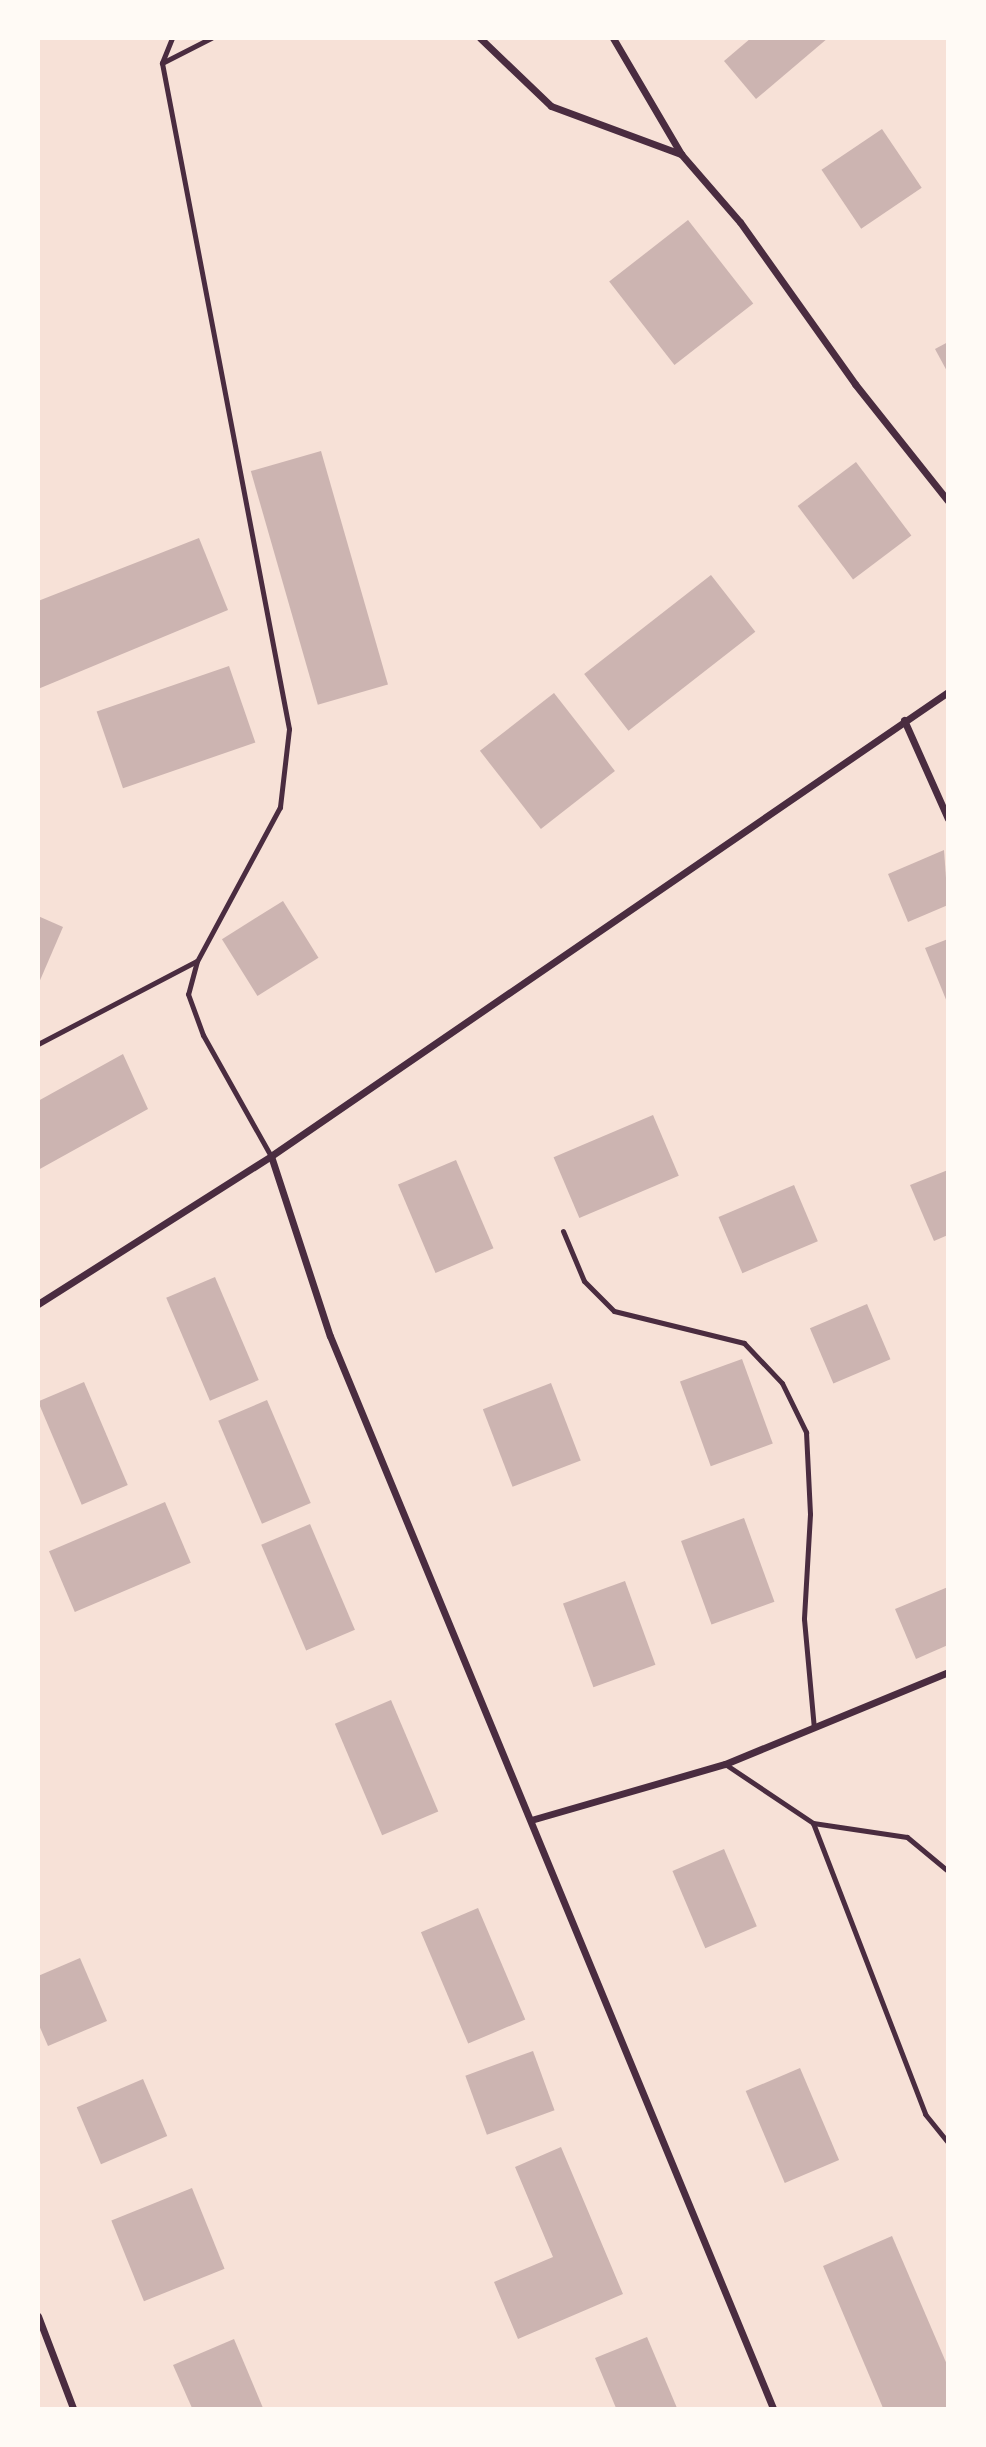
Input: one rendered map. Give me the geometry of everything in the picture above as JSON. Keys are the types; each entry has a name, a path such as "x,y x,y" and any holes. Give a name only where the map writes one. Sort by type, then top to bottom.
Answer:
{"street":[{"path":"480,38 551,106 681,154"},
{"path":"613,38 681,154 740,222 855,384 947,501"},
{"path":"38,1304 271,1156 947,692"},
{"path":"904,720 947,819"},
{"path":"271,1156 330,1336 773,2409"},
{"path":"531,1820 725,1764 947,1672"},
{"path":"38,2316 73,2409"}],"lane":[{"path":"172,38 162,64 289,729 280,807 197,961 188,994 202,1035 271,1156"},
{"path":"162,64 211,38"},
{"path":"38,1045 197,961"},
{"path":"563,1231 584,1282 614,1311 744,1343 782,1383 806,1432 810,1514 804,1619 814,1728"},
{"path":"725,1764 813,1823 908,1837 947,1871"},
{"path":"813,1823 925,2114 947,2142"}],"building":[{"path":"751,38 828,38 756,99 724,61"},
{"path":"882,129 922,188 861,229 821,170"},
{"path":"688,220 753,304 674,365 609,282"},
{"path":"948,342 948,373 935,349"},
{"path":"321,451 388,685 318,705 251,471"},
{"path":"856,462 911,535 853,579 798,506"},
{"path":"199,538 228,610 38,689 38,601"},
{"path":"711,575 755,632 628,731 584,674"},
{"path":"229,666 255,743 123,788 97,712"},
{"path":"554,693 615,771 541,829 480,751"},
{"path":"944,850 948,905 908,922 888,874"},
{"path":"283,901 319,958 257,996 222,939"},
{"path":"38,916 63,927 38,985"},
{"path":"948,939 948,1002 947,1002 925,948"},
{"path":"123,1054 148,1109 38,1170 38,1101"},
{"path":"653,1115 679,1176 579,1218 554,1157"},
{"path":"456,1160 494,1248 436,1273 398,1185"},
{"path":"948,1170 948,1235 934,1241 910,1185"},
{"path":"794,1185 818,1241 742,1273 719,1217"},
{"path":"215,1277 259,1380 210,1401 166,1298"},
{"path":"867,1304 890,1359 833,1383 810,1328"},
{"path":"742,1359 773,1444 711,1466 680,1382"},
{"path":"84,1382 128,1485 82,1505 38,1402"},
{"path":"551,1383 581,1460 513,1487 483,1409"},
{"path":"267,1400 311,1503 262,1524 218,1421"},
{"path":"165,1502 191,1563 75,1612 49,1551"},
{"path":"744,1518 774,1602 711,1625 681,1541"},
{"path":"310,1524 355,1630 306,1651 261,1545"},
{"path":"625,1581 655,1665 593,1687 563,1604"},
{"path":"948,1587 948,1645 916,1659 895,1609"},
{"path":"391,1700 438,1811 382,1835 335,1724"},
{"path":"724,1849 757,1926 705,1948 672,1871"},
{"path":"478,1908 525,2019 468,2044 421,1932"},
{"path":"80,1958 107,2021 48,2046 38,2023 38,1976"},
{"path":"533,2051 555,2110 487,2135 465,2076"},
{"path":"800,2068 839,2160 785,2183 746,2091"},
{"path":"143,2079 167,2136 101,2164 77,2107"},
{"path":"561,2147 623,2294 518,2339 494,2282 553,2257 515,2167"},
{"path":"192,2188 225,2269 144,2301 111,2221"},
{"path":"892,2236 948,2367 948,2408 883,2408 823,2266"},
{"path":"647,2337 677,2408 616,2408 595,2358"},
{"path":"234,2339 263,2408 192,2408 173,2365"}]}
